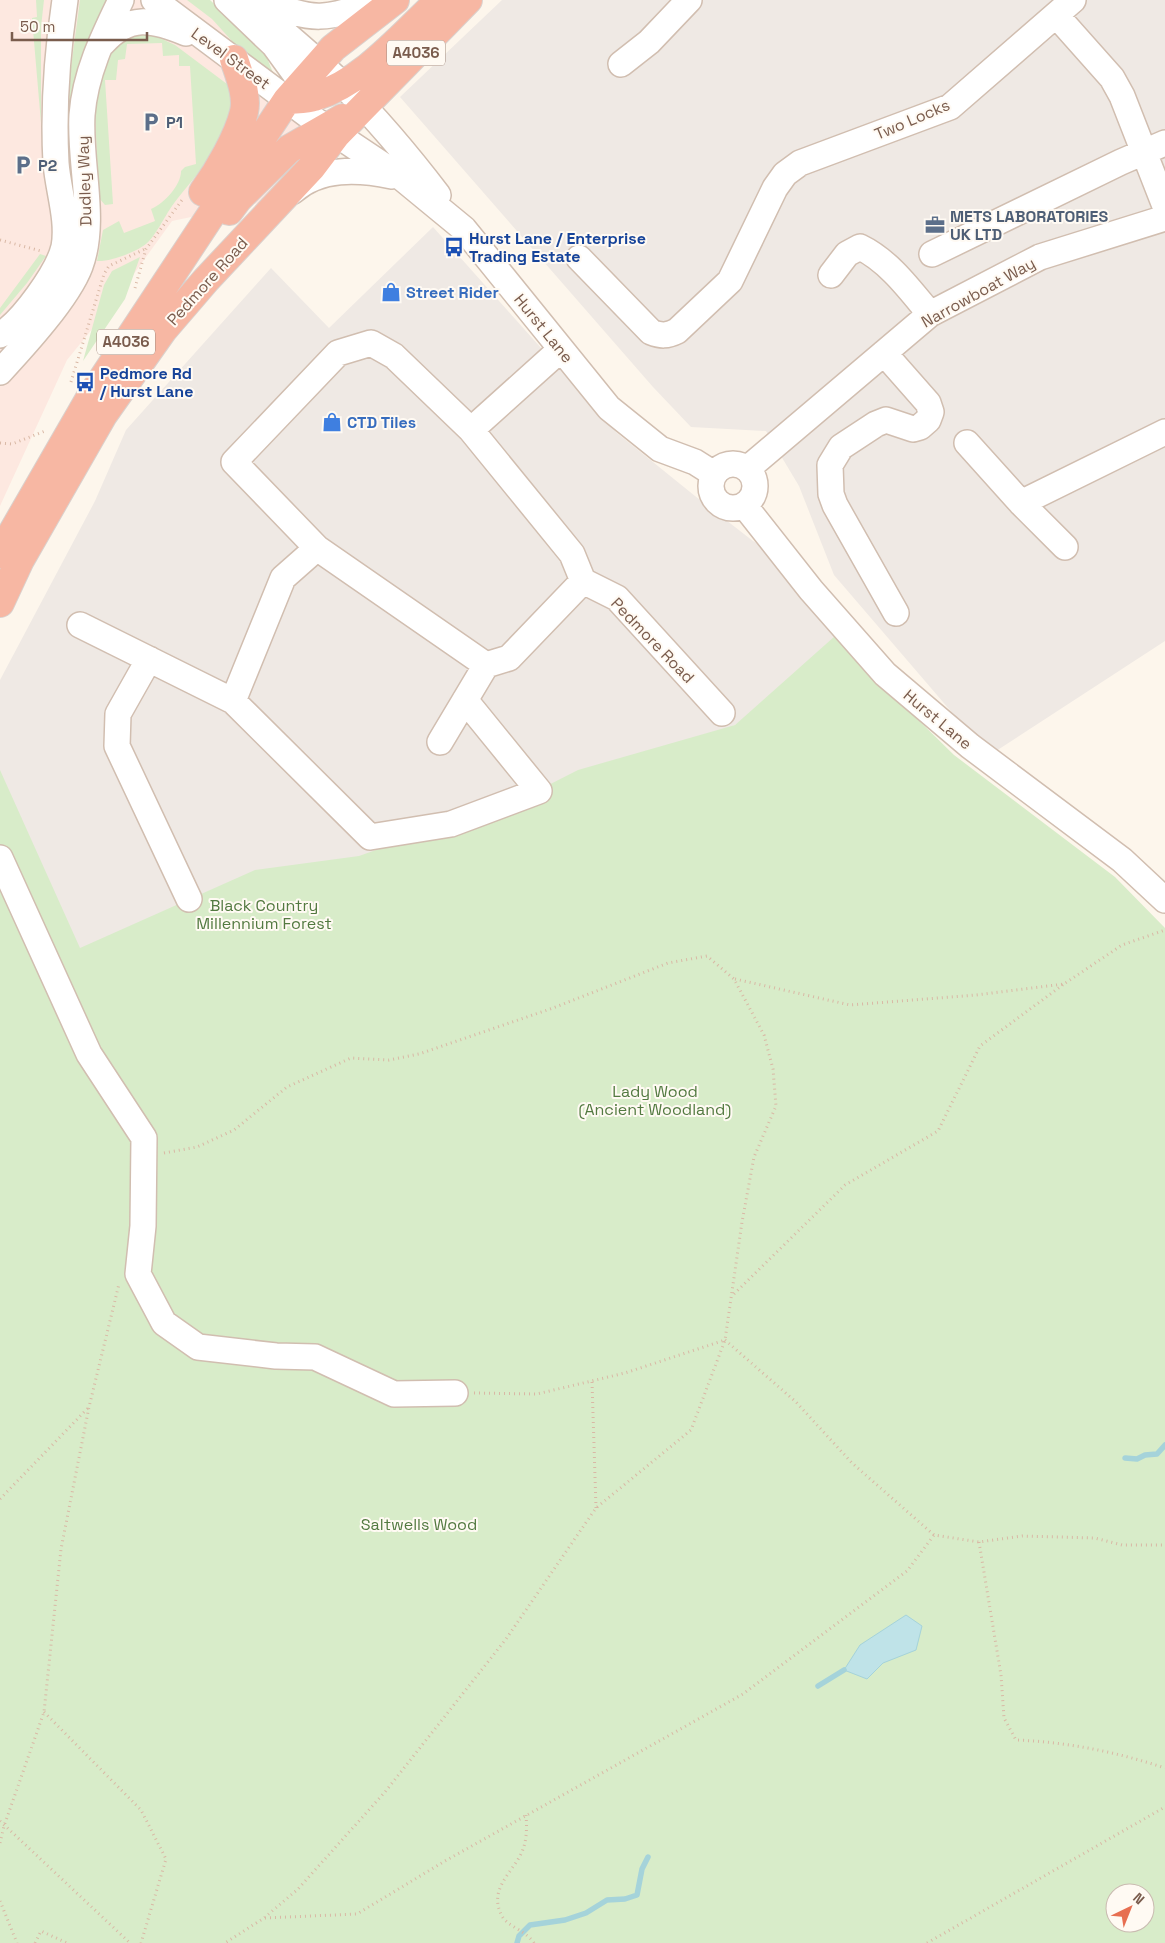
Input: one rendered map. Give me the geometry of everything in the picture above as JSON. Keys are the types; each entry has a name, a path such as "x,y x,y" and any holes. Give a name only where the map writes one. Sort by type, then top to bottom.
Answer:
{"highway":[{"name":"Pedmore Road","path":"0,603 25,552 103,415 163,330 206,280 311,168 315,106 333,48 395,0"},
{"path":"141,319 195,255 238,199 289,149 315,106 368,67 440,0"},
{"name":"Pedmore Road","path":"315,106 364,106 468,0"},
{"path":"141,319 150,273 226,155 244,111 242,84 226,53"},
{"name":"Pedmore Road","path":"0,554 90,398 141,319 315,106"}],"street":[{"name":"Dudley Way","path":"0,335 20,317 46,283 57,265 64,246 64,222 56,154 57,60 65,0"},
{"name":"Dudley Way","path":"0,372 45,319 74,279 81,265 88,222 83,168 82,114 87,82 98,48 121,0"},
{"name":"Level Street","path":"154,0 226,53 315,106"},
{"path":"176,0 200,18 226,53"},
{"path":"227,0 274,45 315,106"},
{"path":"246,0 315,106"},
{"path":"264,0 283,9 315,18 347,12 377,0"},
{"path":"621,64 648,42 689,0"},
{"name":"Two Locks","path":"579,258 651,332 660,336 669,335 677,331 730,281 775,188 785,174 800,164 950,106 1064,7 1112,78 1155,147 1165,206"},
{"path":"98,48 114,30 134,21 156,22 226,53"},
{"path":"342,85 403,148 464,229"},
{"name":"Hurst Lane","path":"315,106 464,229 560,350 609,408 660,449 695,462 714,474"},
{"path":"932,254 1155,147"},
{"path":"276,206 306,179 324,175 355,170 402,178"},
{"name":"Narrowboat Way","path":"747,469 930,314 1040,257 1165,218"},
{"path":"831,275 847,254 860,247 870,252 904,282 930,314"},
{"path":"440,742 486,665 509,658 583,581 572,554 471,430 394,356 371,343 338,353 234,462 316,548 486,665"},
{"path":"471,430 560,350"},
{"path":"884,353 928,403 931,412 928,420 920,427 913,429 886,420 876,424 841,447 830,464 829,478 836,504 896,613"},
{"path":"1021,503 1165,432"},
{"path":"967,443 1021,503 1065,547"},
{"path":"734,464 747,469 752,475 754,485 750,500 744,505 727,507 716,500 711,486 714,474 727,465 734,464"},
{"name":"Hurst Lane","path":"744,505 811,590 885,674 970,746 1122,860 1165,900"},
{"path":"233,701 283,578 316,548"},
{"name":"Pedmore Road","path":"583,581 617,598 722,713"},
{"path":"80,625 233,701 370,837 451,824 539,792 465,700"},
{"path":"149,659 118,714 118,746 189,899"},
{"path":"0,858 89,1054 144,1138 143,1226 138,1274 164,1323 198,1347 276,1356 315,1357 394,1394 455,1392"}],"path":[{"path":"0,240 36,249"},
{"path":"71,382 104,274 109,266 146,248"},
{"path":"733,1294 845,1185 938,1131 980,1046 1064,984 1122,945 1165,930"},
{"path":"144,1151 170,1154 197,1147 234,1130 287,1087 351,1058 389,1060 419,1054 553,1008 668,963 707,956 734,979 764,1035 773,1069 776,1106 754,1157 742,1222 725,1340 691,1430 596,1508 506,1639 385,1792 298,1889 264,1918 225,1943"},
{"path":"734,979 850,1005 976,995 1064,984"},
{"path":"0,1843 4,1826 44,1712 61,1549 89,1407 120,1283"},
{"path":"455,1392 537,1394 592,1382 725,1340"},
{"path":"725,1340 796,1402 852,1463 934,1535 979,1542 1022,1536 1095,1538 1122,1545 1165,1545"},
{"path":"592,1382 596,1508"},
{"path":"0,1499 89,1407"},
{"path":"264,1918 357,1914 526,1815 743,1694 906,1571 934,1535"},
{"path":"979,1542 1000,1675 1004,1718 1016,1740 1051,1741 1136,1758 1165,1768"},
{"path":"44,1712 141,1810 166,1859 140,1943"},
{"path":"927,1943 1165,1807"},
{"path":"526,1815 527,1832 521,1853 503,1879 498,1894 500,1914 505,1922 528,1935 534,1943"},
{"path":"0,1821 130,1943"},
{"path":"0,1901 17,1943"},
{"path":"35,1943 41,1930 67,1943"}],"shaded area":[{"path":"0,0 196,0 274,75 282,79 307,109 310,146 259,203 172,221 110,307 67,360 0,506"},
{"path":"502,0 1165,0 1165,641 996,751 961,723 834,575 799,486 766,431 691,427 653,387 400,97"},
{"path":"433,227 617,433 753,541 769,550 846,649 735,725 75,988 0,820 0,680 95,501 126,430 271,268 329,328"}],"green space":[{"path":"36,0 44,0 41,27 41,123 32,18 37,17"},
{"path":"80,0 110,0 74,253 65,112"},
{"path":"187,0 210,0 268,55 267,58 274,75 241,51 212,19"},
{"path":"149,33 175,45 227,84 232,99 230,115 215,149 172,206 149,241 142,247 123,256 97,261 103,230 119,221 124,233 155,221 151,209 171,193 178,182 181,171 185,167 196,164 190,66 179,66 179,55 163,56 162,43 127,44 125,59 118,60 116,80 105,80 113,204 105,205 99,198 94,94 108,58 116,46 125,38"},
{"path":"40,254 46,256 27,283 0,315 0,308"},
{"path":"140,257 125,299 83,361 104,285 112,271"},
{"name":"Saltwells Wood","path":"835,636 954,755 1115,877 1165,928 1165,1943 0,1943 0,770 80,948 255,870 359,856 523,798 578,770 735,725"}],"water":[{"path":"906,1615 922,1626 916,1650 883,1663 867,1679 844,1670 860,1645"}],"waterway":[{"path":"1125,1458 1137,1459 1145,1455 1157,1454 1165,1445"},
{"path":"818,1686 844,1670"},
{"path":"517,1943 519,1936 530,1925 565,1920 586,1913 607,1900 625,1899 637,1895 642,1869 648,1857"}],"place":[{"name":"P1","path":"151,122"},
{"name":"P2","path":"23,165"},
{"name":"METS LABORATORIES UK LTD","path":"935,225"},
{"name":"Hurst Lane / Enterprise Trading Estate","path":"454,247"},
{"name":"Street Rider","path":"391,292"},
{"name":"Pedmore Rd / Hurst Lane","path":"85,382"},
{"name":"CTD Tiles","path":"332,422"}],"park label":[{"name":"Black Country Millennium Forest","path":"264,914"},
{"name":"Lady Wood (Ancient Woodland)","path":"655,1100"}]}
